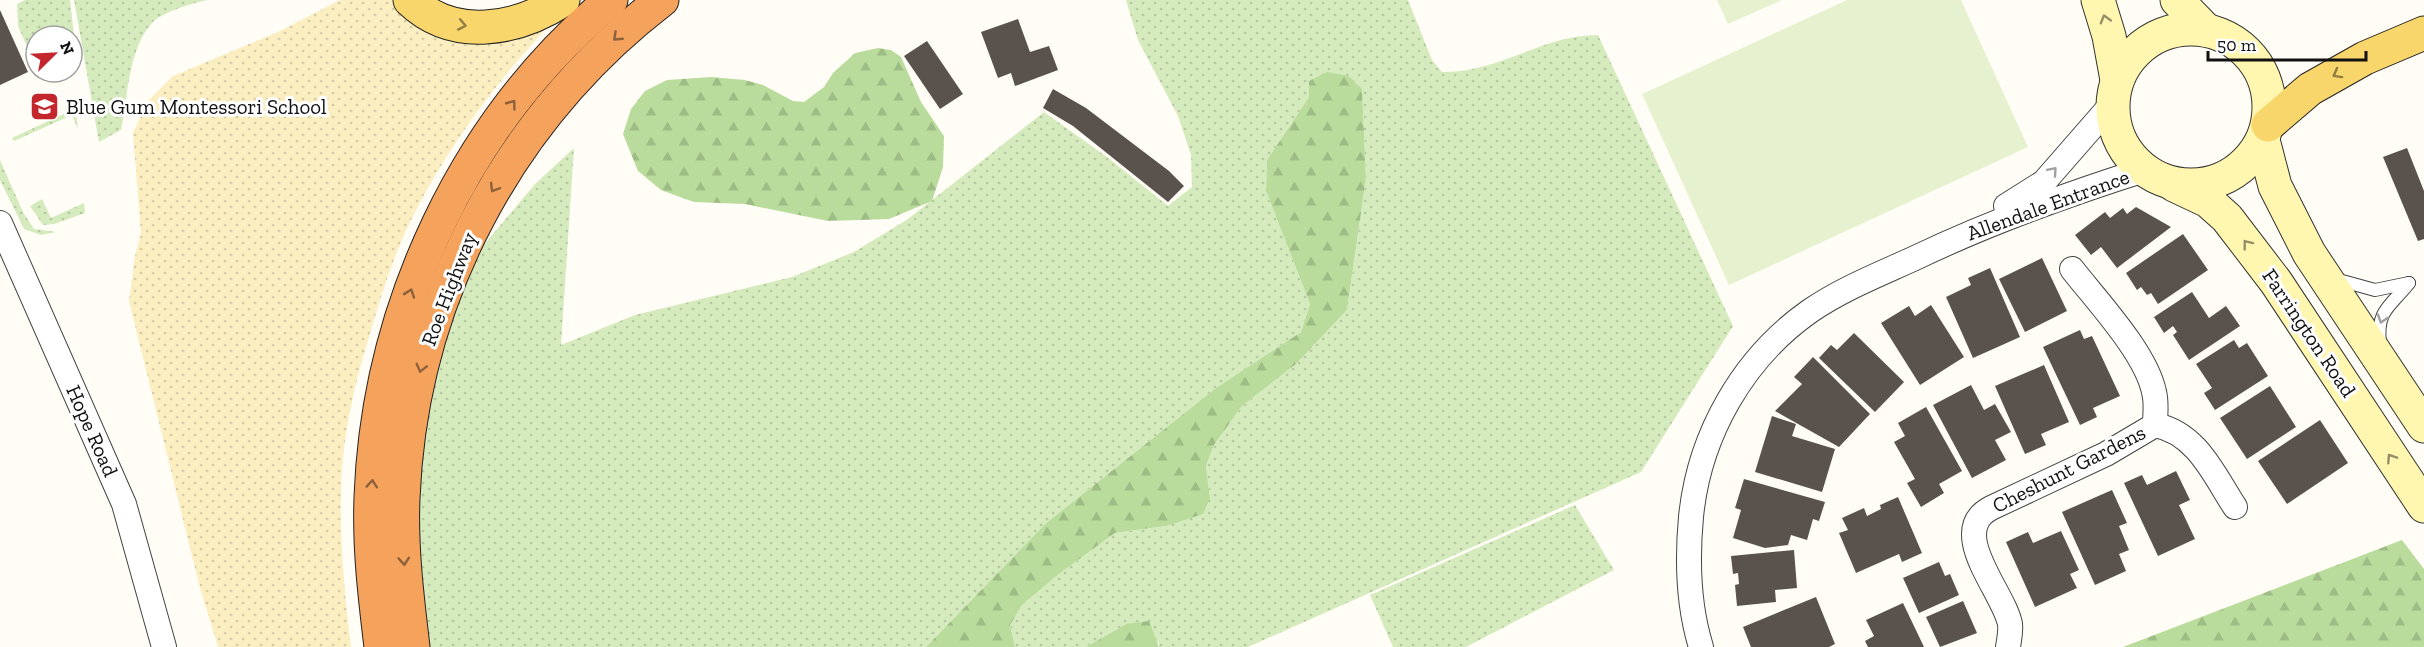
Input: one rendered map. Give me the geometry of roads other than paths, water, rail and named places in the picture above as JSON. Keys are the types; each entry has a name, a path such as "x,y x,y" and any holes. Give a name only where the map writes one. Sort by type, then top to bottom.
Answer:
{"highway":[{"name":"Roe Highway","path":"381,647 372,559 373,466 387,374 413,285 446,210 482,147 537,73 611,0"},
{"name":"Roe Highway","path":"413,647 403,557 405,469 417,381 442,296 478,215 525,140 561,94 595,58 662,0"}],"main road":[{"path":"410,0 434,16 457,24 480,28 504,26 527,20 563,0"},
{"path":"2098,0 2107,27 2114,92 2114,123 2120,141 2157,177 2193,186 2214,183 2243,166 2265,132 2310,89 2365,58 2424,33"},
{"path":"2177,0 2206,30 2236,43 2250,56 2261,72 2267,90 2265,132"},
{"path":"2114,92 2125,63 2137,49 2152,38 2179,30 2206,30"},
{"name":"Farrington Road","path":"2265,132 2275,186 2309,253 2424,426"},
{"name":"Farrington Road","path":"2157,177 2208,201 2227,218 2276,282 2424,506"}],"street":[{"name":"Allendale Entrance","path":"1953,240 2044,182 2114,92"},
{"name":"Allendale Entrance","path":"1701,647 1694,616 1688,560 1692,503 1707,446 1733,393 1759,357 1811,311 1842,293 1953,240 2047,201 2157,177"},
{"name":"Hope Road","path":"0,223 124,504 164,647"},
{"name":"Cheshunt Gardens","path":"2072,269 2116,325 2145,371 2155,394 2155,425"},
{"name":"Cheshunt Gardens","path":"2008,647 2010,623 1975,546 1974,528 1979,518 1991,508 2106,454 2155,425 2175,431 2194,445 2235,507"}],"lane":[{"path":"2324,275 2375,290 2409,283 2383,311 2379,329 2382,363"}],"place":[{"name":"Blue Gum Montessori School","path":"45,107"}]}
